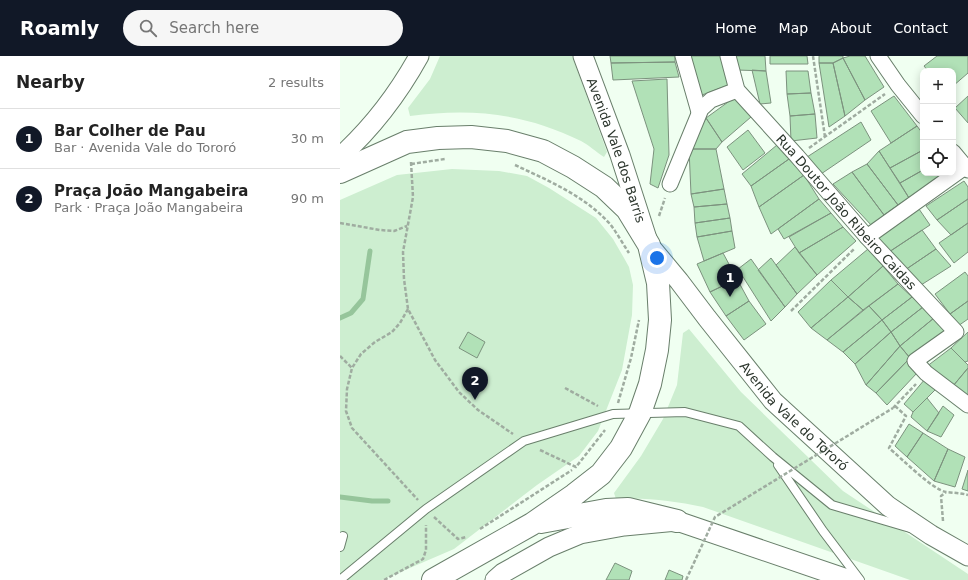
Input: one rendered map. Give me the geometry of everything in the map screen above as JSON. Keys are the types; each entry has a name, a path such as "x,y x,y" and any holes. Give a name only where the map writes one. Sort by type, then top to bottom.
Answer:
{"main road":[{"path":"340,172 407,142 438,138 471,137 507,141 543,151 573,167 604,187 627,209 640,250 658,283 660,320 657,350 650,384 640,413 621,448 601,474 574,496 532,524 433,580"},
{"path":"532,524 606,510 628,509 677,521"}],"street":[{"path":"340,157 376,121 393,99 420,56"},
{"name":"Avenida Vale dos Barris","path":"583,56 620,155 640,250"},
{"path":"683,56 699,112"},
{"path":"670,184 699,112 711,100 737,90 728,56"},
{"path":"878,56 898,85 920,112"},
{"name":"Rua Doutor João Ribeiro Caidas","path":"737,90 797,156 867,237 956,332 915,361 926,373"},
{"path":"867,237 967,168 956,155"},
{"name":"Avenida Vale do Tororó","path":"640,250 679,281 773,401 888,506 968,556"},
{"path":"926,373 968,405"},
{"path":"495,580 502,573 549,547 580,534 624,526 677,521 850,580"},
{"path":"938,537 968,546"}],"lane":[{"path":"340,580 426,509 524,441 613,414 685,412 739,426 773,457 832,505 938,537"},
{"path":"773,457 823,531 860,580"},
{"path":"340,547 343,536"}],"path":[{"path":"812,56 825,137"},
{"path":"797,156 898,85"},
{"path":"407,142 412,164 413,197 403,252 404,279 408,308 435,360 459,392 478,410 524,441 576,467"},
{"path":"412,164 448,158"},
{"path":"513,164 554,183 584,201 640,250"},
{"path":"340,223 394,231 407,226"},
{"path":"790,311 867,237"},
{"path":"408,308 400,323 392,332 375,342 361,354 352,368 347,389 346,411 352,428 426,509 458,539 468,537"},
{"path":"474,533 576,467 604,433 619,402 639,318 660,320"},
{"path":"340,356 352,368"},
{"path":"686,580 715,517 894,407 926,373"},
{"path":"565,388 613,414"},
{"path":"894,407 906,416 889,448 931,484 946,492 968,495"},
{"path":"938,537 941,496 946,492"},
{"path":"384,580 423,559 426,550 426,509"}],"green space":[{"path":"440,56 572,56 607,152 604,157 587,144 560,132 539,124 497,115 455,113 410,116 408,108 430,79"},
{"path":"452,169 499,171 527,176 596,218 613,239 629,267 633,285 632,315 622,370 598,431 579,456 537,485 454,549 382,580 340,580 340,200 397,175"},
{"path":"689,329 741,392 843,491 968,574 968,580 910,580 703,507 660,500 616,499 614,493 641,456 663,419 677,385 683,333"}],"building":[{"path":"610,56 675,56 675,62 611,63"},
{"path":"690,56 723,56 731,84 702,95"},
{"path":"736,56 765,56 766,71 737,70"},
{"path":"770,56 807,56 808,64 770,64"},
{"path":"819,56 843,56 843,58 833,63 819,63"},
{"path":"850,56 865,56 884,87 865,100 843,58"},
{"path":"937,56 968,56 968,73 956,83 956,68 926,68 924,66"},
{"path":"843,58 865,100 845,116 833,63"},
{"path":"675,62 679,77 613,80 611,63"},
{"path":"819,63 833,63 845,116 829,127"},
{"path":"752,70 766,71 771,103 760,104"},
{"path":"786,71 808,71 811,93 787,94"},
{"path":"667,79 669,155 658,188 650,184 654,149 632,81"},
{"path":"811,93 815,114 790,116 787,94"},
{"path":"894,96 917,126 891,143 871,111"},
{"path":"968,96 968,123 956,109 956,107"},
{"path":"735,97 751,117 722,142 706,118"},
{"path":"815,114 817,138 791,141 790,116"},
{"path":"706,118 722,142 716,149 689,149"},
{"path":"861,122 871,140 821,174 807,157"},
{"path":"917,126 920,130 920,152 890,168 879,151"},
{"path":"748,130 765,153 743,170 727,147"},
{"path":"777,145 789,159 751,186 742,174"},
{"path":"689,149 716,149 724,189 691,194"},
{"path":"879,151 909,198 898,205 867,164"},
{"path":"920,152 920,172 900,183 890,168"},
{"path":"789,159 804,175 759,207 751,186"},
{"path":"867,164 898,205 884,215 852,172"},
{"path":"852,172 884,215 872,226 833,184"},
{"path":"920,172 920,176 942,176 909,198 900,183"},
{"path":"804,175 819,199 771,234 759,207"},
{"path":"964,181 968,187 968,199 937,220 926,206"},
{"path":"724,189 727,204 694,207 691,194"},
{"path":"819,199 831,213 784,239 778,229"},
{"path":"968,199 968,223 951,235 937,220"},
{"path":"727,204 730,218 695,223 694,207"},
{"path":"919,209 930,225 889,252 876,238"},
{"path":"831,213 843,227 799,253 789,237"},
{"path":"730,218 732,231 697,237 695,223"},
{"path":"968,223 968,252 954,263 939,243"},
{"path":"843,227 856,241 817,275 799,253"},
{"path":"922,230 936,249 905,270 889,252"},
{"path":"732,231 735,248 704,261 697,237"},
{"path":"795,247 817,275 797,294 776,265"},
{"path":"868,249 883,266 848,297 831,280"},
{"path":"936,249 951,266 921,285 905,270"},
{"path":"723,253 737,279 710,292 697,264"},
{"path":"771,258 797,294 785,307 758,270"},
{"path":"751,259 785,307 771,321 738,269"},
{"path":"883,266 898,284 863,310 848,297"},
{"path":"965,272 968,276 968,301 950,314 935,294"},
{"path":"737,279 749,301 726,316 710,292"},
{"path":"831,280 848,297 811,328 798,312"},
{"path":"898,284 912,297 882,320 869,306"},
{"path":"848,297 863,310 827,340 811,328"},
{"path":"912,297 923,307 891,332 882,320"},
{"path":"749,301 766,324 744,340 726,316"},
{"path":"968,301 968,319 958,326 950,314"},
{"path":"869,306 882,320 843,352 827,340"},
{"path":"923,307 934,318 900,346 891,332"},
{"path":"934,318 947,331 910,358 900,346"},
{"path":"882,320 891,332 855,364 843,352"},
{"path":"468,332 485,342 477,358 459,348"},
{"path":"891,332 900,346 866,385 855,364"},
{"path":"968,332 968,361 965,362 951,348"},
{"path":"900,346 910,358 876,393 866,385"},
{"path":"951,348 968,365 968,368 953,386 926,367"},
{"path":"908,360 917,373 887,405 876,393"},
{"path":"968,368 968,398 953,386"},
{"path":"925,379 935,390 913,412 904,404"},
{"path":"927,398 939,413 927,431 911,417 913,412"},
{"path":"943,406 954,415 941,437 927,431"},
{"path":"909,424 923,433 907,457 895,446"},
{"path":"923,433 948,449 934,481 907,457"},
{"path":"948,449 965,457 955,487 934,481"},
{"path":"968,470 968,491 962,489"},
{"path":"615,563 632,571 629,580 606,580"},
{"path":"669,570 683,576 682,580 665,580"}],"waterway":[{"path":"340,318 351,313 363,299 370,251"},
{"path":"340,497 372,501 388,501"}],"place":[{"name":"Bar Colher de Pau","path":"730,297"},
{"name":"Praça João Mangabeira","path":"475,400"}]}
